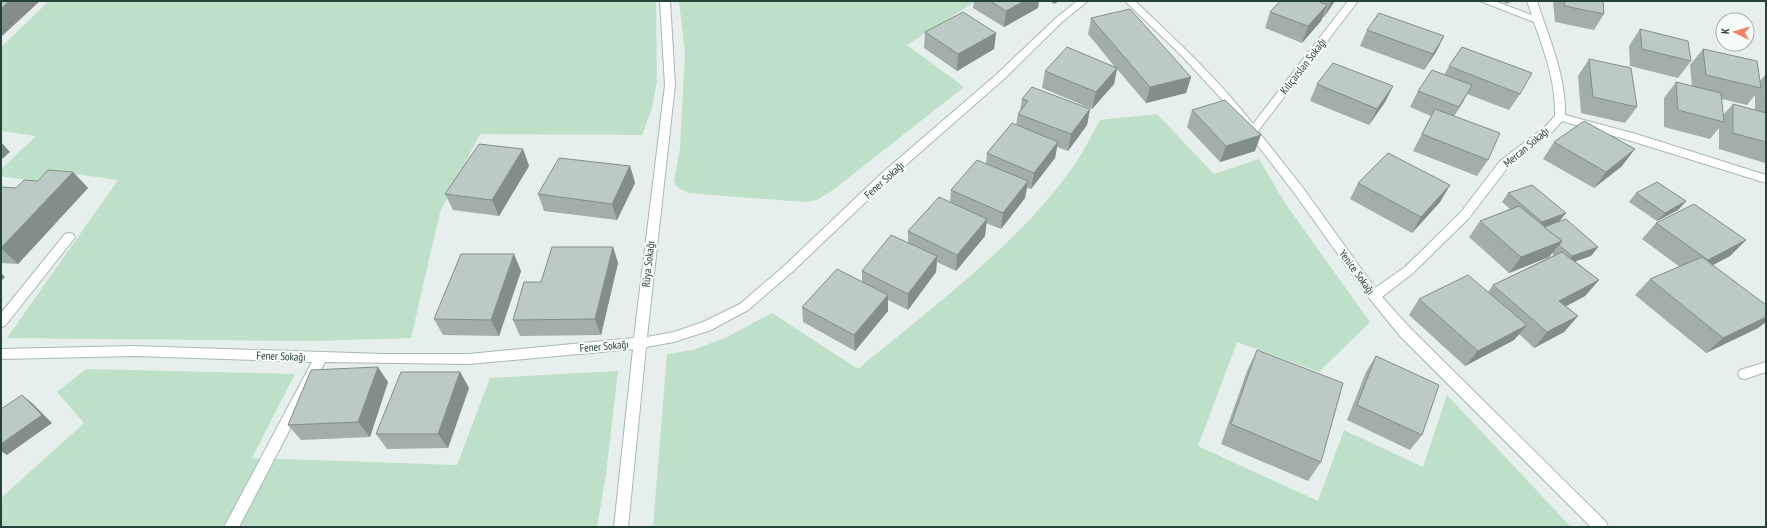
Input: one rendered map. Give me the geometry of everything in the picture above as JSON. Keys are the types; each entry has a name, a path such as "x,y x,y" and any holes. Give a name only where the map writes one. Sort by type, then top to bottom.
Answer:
{"street":[{"name":"Rüya Sokağı","path":"621,527 640,343 670,86 670,64 665,1"},
{"name":"Fener Sokağı","path":"1,354 134,351 384,359 469,359 640,343 674,337 707,326 744,307 787,270 886,176 1001,76 1059,20 1083,1"},
{"name":"Yenice Sokağı","path":"1130,1 1210,79 1253,131 1299,191 1374,296 1405,332 1601,527"},
{"name":"Kılıçarslan Sokağı","path":"1253,131 1353,1"},
{"path":"1485,1 1537,20"},
{"path":"1532,1 1537,20 1559,81 1562,102 1560,117 1632,137 1766,179"},
{"name":"Mercan Sokağı","path":"1374,296 1409,270 1466,215 1504,164 1549,129 1560,117"},
{"path":"1,322 69,237"},
{"path":"231,527 321,357"},
{"path":"1744,374 1766,367"}],"green space":[{"path":"49,1 656,1 657,81 652,108 642,135 480,134 440,212 411,338 315,341 7,338 118,180 63,172 33,181 1,176 1,169 36,136 1,131 1,47"},
{"path":"679,1 976,1 907,45 964,87 833,190 817,200 804,202 688,193 677,187 674,181 680,148 685,53"},
{"path":"1157,114 1214,174 1259,159 1285,203 1370,322 1319,372 1237,342 1198,446 1318,501 1344,430 1423,467 1447,395 1571,527 653,527 667,354 693,350 725,338 772,313 858,369 943,300 1024,226 1071,170 1083,152 1100,120"},
{"path":"86,369 295,374 252,458 457,465 490,378 618,371 606,474 597,527 1,527 1,498 84,423 57,392"}],"building":[{"path":"1,1 9,1 1,9"},
{"path":"990,1 1024,1 1006,11"},
{"path":"1280,1 1317,1 1327,5 1308,26 1270,12"},
{"path":"1564,1 1603,1 1604,14 1565,6"},
{"path":"1130,9 1191,77 1150,87 1091,18"},
{"path":"963,12 996,33 958,54 925,32"},
{"path":"1379,13 1444,36 1433,54 1367,30"},
{"path":"1640,29 1688,41 1691,61 1642,49"},
{"path":"1067,47 1117,68 1096,92 1045,71"},
{"path":"1462,47 1532,73 1520,94 1449,66"},
{"path":"1703,49 1757,61 1761,88 1706,75"},
{"path":"1589,59 1631,68 1637,107 1593,97"},
{"path":"1333,63 1393,86 1377,109 1317,84"},
{"path":"1432,70 1472,85 1459,107 1418,91"},
{"path":"1676,82 1721,93 1724,122 1678,110"},
{"path":"1032,87 1090,109 1071,134 1018,114 1028,101 1022,99"},
{"path":"1225,100 1261,135 1226,146 1192,110"},
{"path":"1733,104 1766,113 1766,142 1733,133"},
{"path":"1435,109 1500,133 1488,160 1422,134"},
{"path":"1584,121 1635,149 1606,172 1554,142"},
{"path":"1012,123 1058,142 1034,173 987,153"},
{"path":"479,144 523,149 492,200 445,194"},
{"path":"1388,153 1450,185 1421,217 1358,183"},
{"path":"559,158 630,166 612,204 538,194"},
{"path":"977,160 1028,181 1003,213 951,190"},
{"path":"48,170 73,172 1,248 1,187 16,188 24,180 38,181"},
{"path":"1657,182 1686,201 1665,213 1636,193"},
{"path":"1532,185 1566,213 1542,222 1508,193"},
{"path":"939,197 987,219 957,255 908,231"},
{"path":"1694,204 1746,240 1708,260 1656,223"},
{"path":"1519,206 1562,241 1521,257 1480,221"},
{"path":"1566,219 1598,247 1572,256 1559,245 1562,241 1544,227"},
{"path":"891,235 937,256 908,294 862,271"},
{"path":"552,247 613,247 595,319 513,320 524,282 541,282"},
{"path":"1562,252 1599,280 1559,301 1578,316 1547,332 1493,285"},
{"path":"461,254 514,254 491,320 434,319"},
{"path":"1702,257 1766,305 1766,317 1723,338 1650,279"},
{"path":"837,269 888,295 854,335 802,307"},
{"path":"1468,275 1527,325 1478,351 1419,299"},
{"path":"1257,350 1343,383 1321,462 1231,424"},
{"path":"1376,356 1439,385 1422,435 1357,405"},
{"path":"378,367 358,422 288,425 311,370"},
{"path":"401,372 460,372 438,434 376,434"},
{"path":"22,395 42,415 1,444 1,409"}]}
